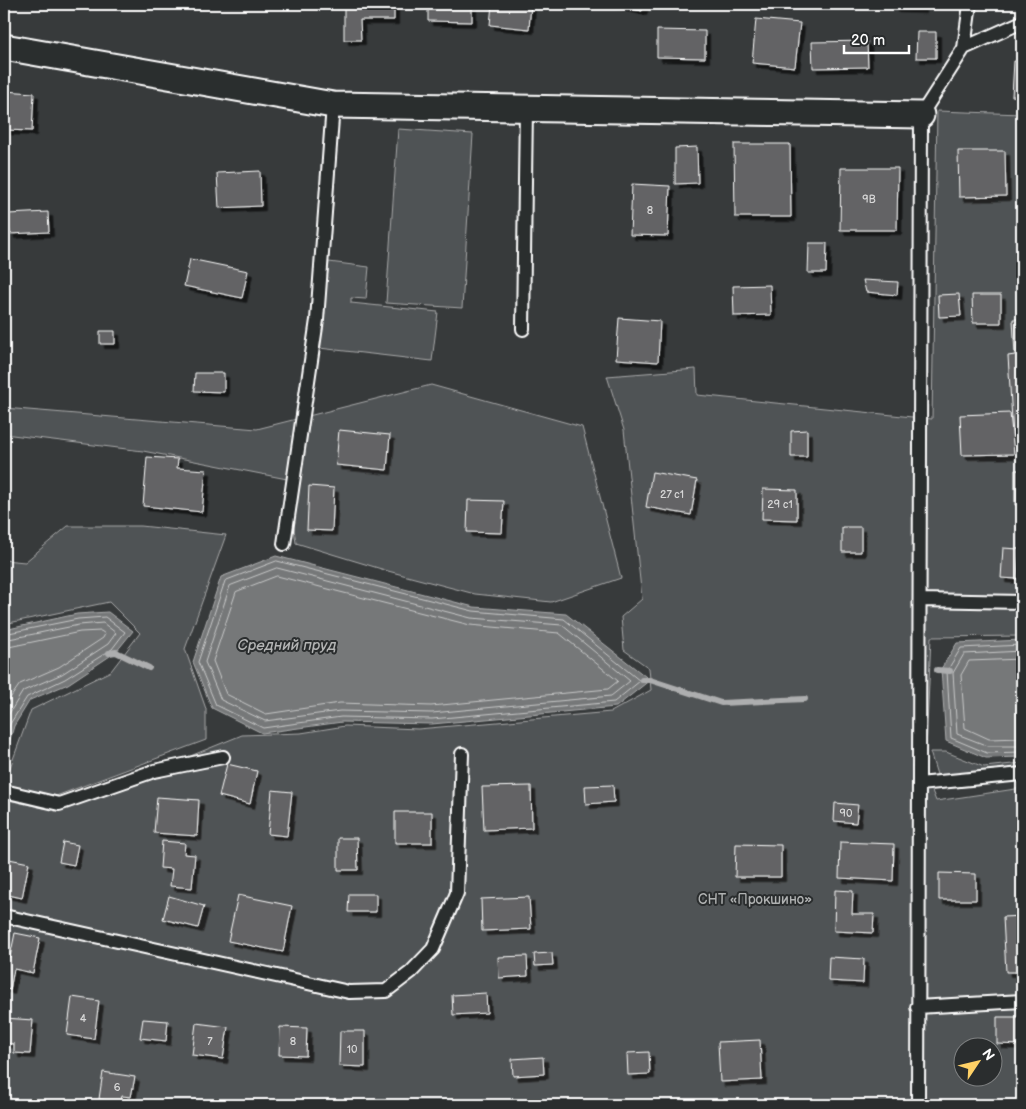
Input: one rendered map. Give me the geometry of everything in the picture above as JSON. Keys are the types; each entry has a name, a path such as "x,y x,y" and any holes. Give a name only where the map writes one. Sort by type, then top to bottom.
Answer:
{"street":[{"path":"4,46 333,105 922,115"}],"lane":[{"path":"918,1105 922,115 964,48 970,4"},
{"path":"964,48 1022,22"},
{"path":"284,544 317,320 333,105"},
{"path":"523,329 526,108"},
{"path":"920,600 1022,602"},
{"path":"4,916 349,992 386,991 411,972 433,949 457,893 462,754"},
{"path":"4,791 59,804 154,771 223,757"},
{"path":"919,784 1022,774"},
{"path":"917,1006 1022,1001"}],"green space":[{"name":"СНТ «Прокшино»","path":"937,111 1022,114 1022,636 931,637 925,773 936,801 1022,788 1022,1105 4,1105 4,799 44,808 65,807 242,735 301,733 345,726 418,729 611,712 651,690 649,668 624,650 621,617 642,599 624,430 607,376 696,369 697,395 932,419"},
{"path":"398,129 473,134 462,308 386,303"},
{"path":"329,262 369,267 366,299 351,298 351,303 438,312 432,361 319,348"},
{"path":"431,385 582,427 621,578 551,602 475,594 388,571 296,543 287,479 143,451 4,434 4,408 257,429"},
{"path":"68,526 141,526 226,535 185,649 206,709 206,740 56,796 4,784 31,710 111,671 140,633 109,602 4,624 4,560 25,562"},
{"path":"930,752 946,752 984,767 1022,763 1022,776 939,781"}],"water":[{"name":"Средний пруд","path":"276,556 474,607 566,614 650,680 616,707 432,724 342,722 262,733 212,708 193,662 221,577"},
{"path":"108,612 133,631 116,652 68,684 30,700 14,726 4,760 4,630 77,614"},
{"path":"1022,640 1022,757 986,758 946,741 941,669 957,643"}],"building":[{"path":"344,4 394,4 394,20 360,20 361,40 344,40"},
{"path":"428,4 472,4 472,22 428,21"},
{"path":"492,4 531,4 529,29 490,25"},
{"path":"609,4 644,4 642,11"},
{"path":"894,4 922,4 922,9 894,8"},
{"path":"756,19 800,23 795,67 752,63"},
{"path":"657,30 705,31 705,58 657,57"},
{"path":"917,32 936,32 936,58 916,58"},
{"path":"867,41 868,67 813,68 812,42"},
{"path":"1014,61 1022,62 1022,97 1012,96"},
{"path":"4,91 34,93 32,131 4,130"},
{"path":"734,144 790,144 791,217 735,217"},
{"path":"697,147 698,183 675,184 675,148"},
{"path":"958,151 1005,151 1006,196 959,197"},
{"path":"841,168 898,168 897,230 840,230"},
{"path":"260,171 261,206 219,208 217,173"},
{"path":"632,184 670,186 668,236 630,235"},
{"path":"48,212 49,232 10,234 8,214"},
{"path":"809,243 827,243 826,273 808,273"},
{"path":"190,259 248,271 242,298 184,286"},
{"path":"863,280 898,282 897,295 866,292"},
{"path":"770,285 771,315 734,316 733,286"},
{"path":"959,294 961,316 939,317 938,295"},
{"path":"972,295 1001,295 1001,323 973,323"},
{"path":"619,318 660,321 658,362 616,359"},
{"path":"1013,319 1022,319 1022,436 1013,436 1008,356 1015,355"},
{"path":"100,331 115,331 115,344 100,344"},
{"path":"195,373 224,373 224,392 194,391"},
{"path":"1010,413 1014,454 962,455 960,415"},
{"path":"339,430 390,435 387,470 336,465"},
{"path":"807,430 807,457 791,457 791,431"},
{"path":"147,457 178,459 177,468 206,470 202,512 143,506"},
{"path":"1015,470 1022,470 1022,505 1015,505"},
{"path":"652,472 697,480 691,515 646,507"},
{"path":"309,486 334,488 332,531 307,530"},
{"path":"763,489 797,490 797,520 762,519"},
{"path":"468,500 504,501 502,533 467,532"},
{"path":"842,527 861,527 861,552 842,552"},
{"path":"1003,548 1019,549 1017,579 1001,578"},
{"path":"227,764 257,771 250,804 219,796"},
{"path":"613,785 614,802 586,804 585,786"},
{"path":"531,786 532,828 484,830 482,787"},
{"path":"272,790 292,792 287,836 268,834"},
{"path":"157,797 199,800 197,836 154,833"},
{"path":"835,803 858,805 856,823 834,821"},
{"path":"395,812 432,812 432,843 395,843"},
{"path":"338,838 357,838 358,870 338,870"},
{"path":"162,841 185,843 184,854 195,855 192,888 170,886 172,869 160,868"},
{"path":"63,842 78,845 74,865 59,862"},
{"path":"840,842 894,844 893,881 839,878"},
{"path":"736,844 781,845 781,877 735,877"},
{"path":"4,858 29,863 22,898 4,894"},
{"path":"939,873 976,874 976,900 939,900"},
{"path":"835,890 853,891 852,914 874,914 873,933 834,931"},
{"path":"349,894 376,894 376,912 348,912"},
{"path":"238,895 292,906 283,952 228,941"},
{"path":"169,896 204,906 198,928 163,919"},
{"path":"529,897 531,929 482,931 481,899"},
{"path":"1022,916 1022,972 1006,972 1003,917"},
{"path":"15,933 40,938 33,973 14,969 10,990 4,988 4,956 10,957"},
{"path":"552,953 553,965 535,966 534,954"},
{"path":"527,956 528,976 499,978 498,957"},
{"path":"829,957 864,959 863,983 828,981"},
{"path":"486,993 487,1013 453,1015 452,995"},
{"path":"72,997 99,1001 94,1039 67,1035"},
{"path":"997,1017 1022,1017 1022,1045 1004,1044 1004,1036 997,1036"},
{"path":"4,1018 33,1020 30,1054 14,1053 14,1044 4,1043"},
{"path":"143,1019 168,1021 166,1041 140,1038"},
{"path":"196,1023 228,1027 223,1059 192,1055"},
{"path":"280,1027 307,1028 306,1056 279,1055"},
{"path":"340,1031 365,1031 365,1067 339,1066"},
{"path":"760,1040 762,1080 720,1082 718,1042"},
{"path":"649,1052 650,1074 628,1075 627,1053"},
{"path":"543,1057 544,1074 513,1076 512,1059"},
{"path":"103,1072 135,1077 131,1097 122,1096 120,1103 99,1099"},
{"path":"418,1103 455,1103 455,1105 418,1105"}],"waterway":[{"path":"109,653 116,652 149,668"},
{"path":"937,670 950,671"},
{"path":"642,680 650,680 721,703 805,699"}]}
